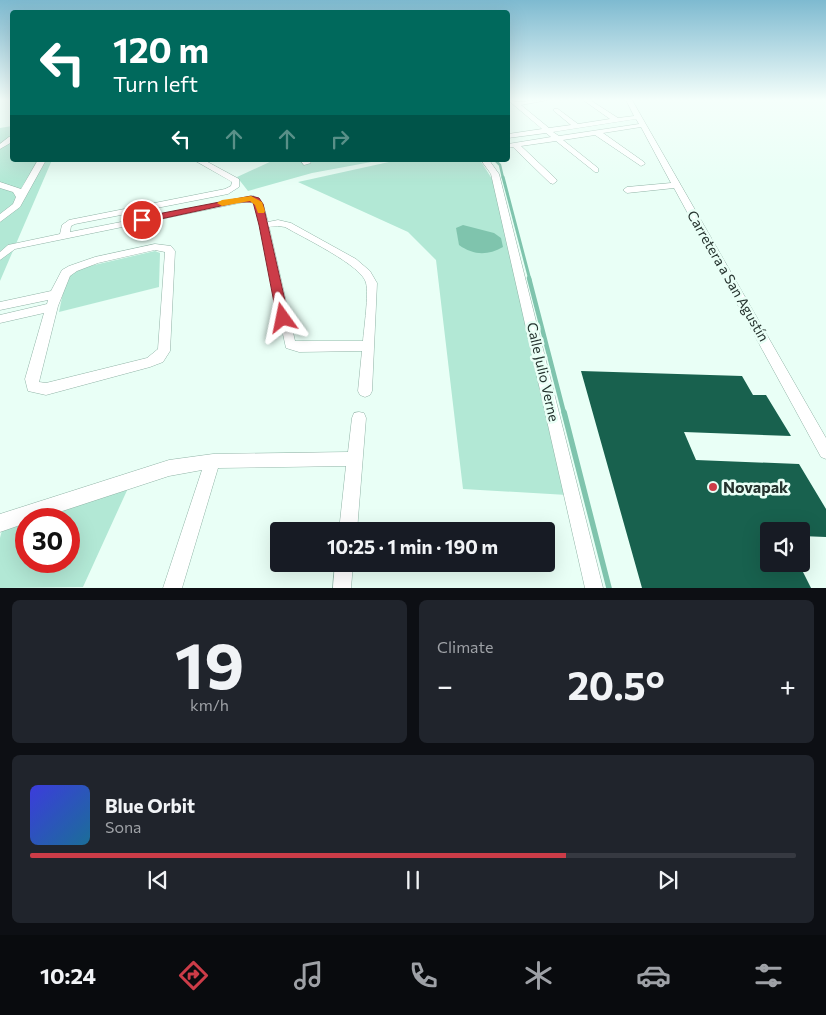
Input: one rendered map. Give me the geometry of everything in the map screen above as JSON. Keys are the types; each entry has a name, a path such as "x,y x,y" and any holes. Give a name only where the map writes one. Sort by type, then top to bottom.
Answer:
{"street":[{"path":"544,127 595,170"},
{"path":"510,136 566,127"},
{"path":"511,145 615,127"},
{"name":"Carretera a San Agustín","path":"644,127 826,452"},
{"path":"596,132 641,164"},
{"path":"511,145 553,181"},
{"path":"0,219 17,205 41,162"},
{"path":"64,236 67,225 72,222 228,191 235,187 236,181 202,162"},
{"name":"Calle Julio Verne","path":"486,162 495,174 594,588"},
{"path":"0,185 17,190 20,197"},
{"path":"627,190 675,185"},
{"path":"0,244 12,247 245,198 256,200 259,204 264,225 290,345 299,347 370,346"},
{"path":"264,225 278,223 288,225 352,261 365,271 372,283 370,346 365,391"},
{"path":"0,257 12,247"},
{"path":"156,247 162,247 170,251 164,351 158,358 46,389 33,387 32,379 56,294 62,278 77,266 156,247"},
{"path":"0,306 56,294"},
{"path":"0,319 52,308"},
{"path":"349,522 359,418"},
{"path":"0,523 169,468 213,461 355,459"},
{"path":"172,588 213,461"},
{"path":"342,588 343,572"}],"shaded area":[{"path":"10,127 10,162 51,162 0,281 0,128"},
{"path":"270,162 371,162 312,173 248,191 237,177"},
{"path":"389,162 481,162 492,179 567,495 463,489 436,260 408,232 298,182"},
{"path":"463,225 494,233 501,238 503,247 486,253 470,251 464,248 459,245 456,228"},
{"path":"155,251 160,253 159,287 59,312 66,278 77,269"},
{"path":"129,486 83,587 0,588 0,538 2,530 15,526 15,573 80,573 80,508 66,508"}],"building":[{"name":"Novapak","path":"581,371 742,376 753,395 766,395 791,436 684,432 696,460 799,464 826,509 826,537 810,536 810,522 760,522 760,572 803,572 811,588 642,588"}],"waterway":[{"path":"497,162 500,165 503,178"},
{"path":"503,177 530,280"},
{"path":"529,278 564,413"},
{"path":"564,412 609,588"}],"slow traffic":[{"path":"222,203 251,198 256,200 261,211"}],"place":[{"name":"Novapak","path":"713,487"}],"route":[{"path":"142,220 245,198 256,200 259,204 264,225 283,318"}]}
